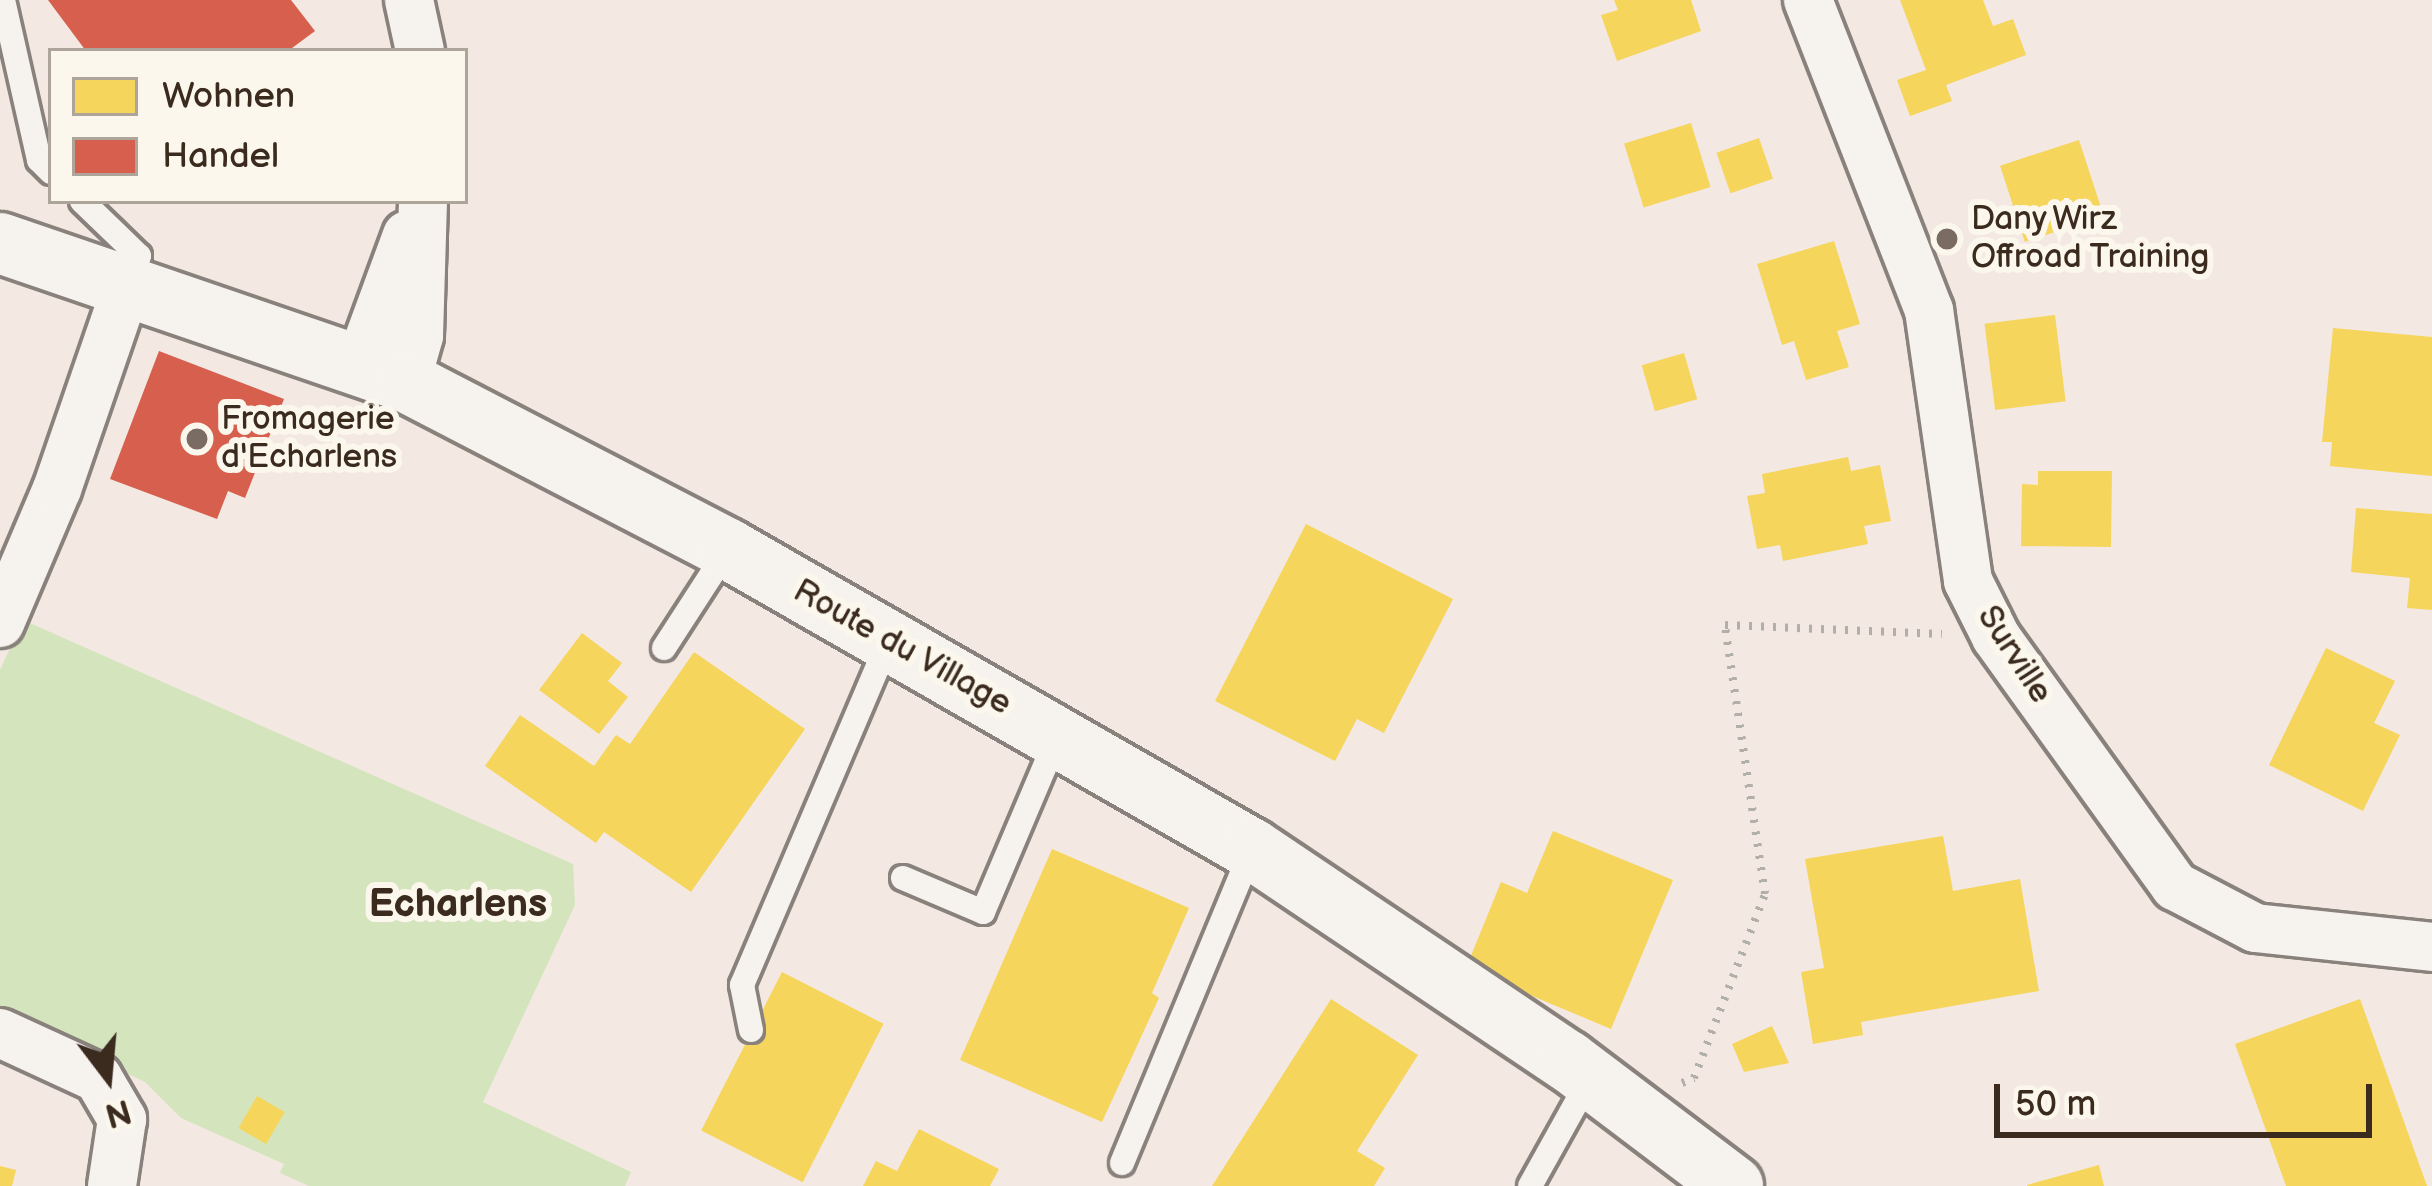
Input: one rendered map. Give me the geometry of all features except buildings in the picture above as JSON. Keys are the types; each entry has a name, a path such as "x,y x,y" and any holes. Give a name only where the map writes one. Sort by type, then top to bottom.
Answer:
{"street":[{"path":"409,0 419,48"},
{"name":"Surville","path":"1808,0 1929,310 1968,581 1996,637 2175,886 2255,928 2432,947"},
{"path":"383,372 419,204"},
{"name":"Route du Village","path":"0,243 383,372 728,549 1252,849 1591,1078 1733,1186"},
{"path":"0,623 57,490 127,286"},
{"path":"0,1034 98,1078 122,1119 121,1166 112,1186"}],"lane":[{"path":"4,0 38,160 48,169"},
{"path":"85,204 139,256 127,286"},
{"path":"664,648 728,549"},
{"path":"751,1030 742,985 889,641"},
{"path":"903,878 983,912 1058,736"},
{"path":"1122,1163 1252,849"},
{"path":"1530,1186 1591,1078"}],"path":[{"path":"1676,1085 1694,1078 1765,894 1725,626 1996,637"}],"green space":[{"path":"23,620 573,864 575,905 483,1102 631,1172 625,1186 309,1186 280,1173 284,1164 181,1118 145,1082 0,1013 0,670"}],"place":[{"name":"Dany Wirz Offroad Training","path":"1947,239"},
{"name":"Fromagerie d'Echarlens","path":"197,439"}],"district":[{"name":"Echarlens","path":"458,905"}]}
